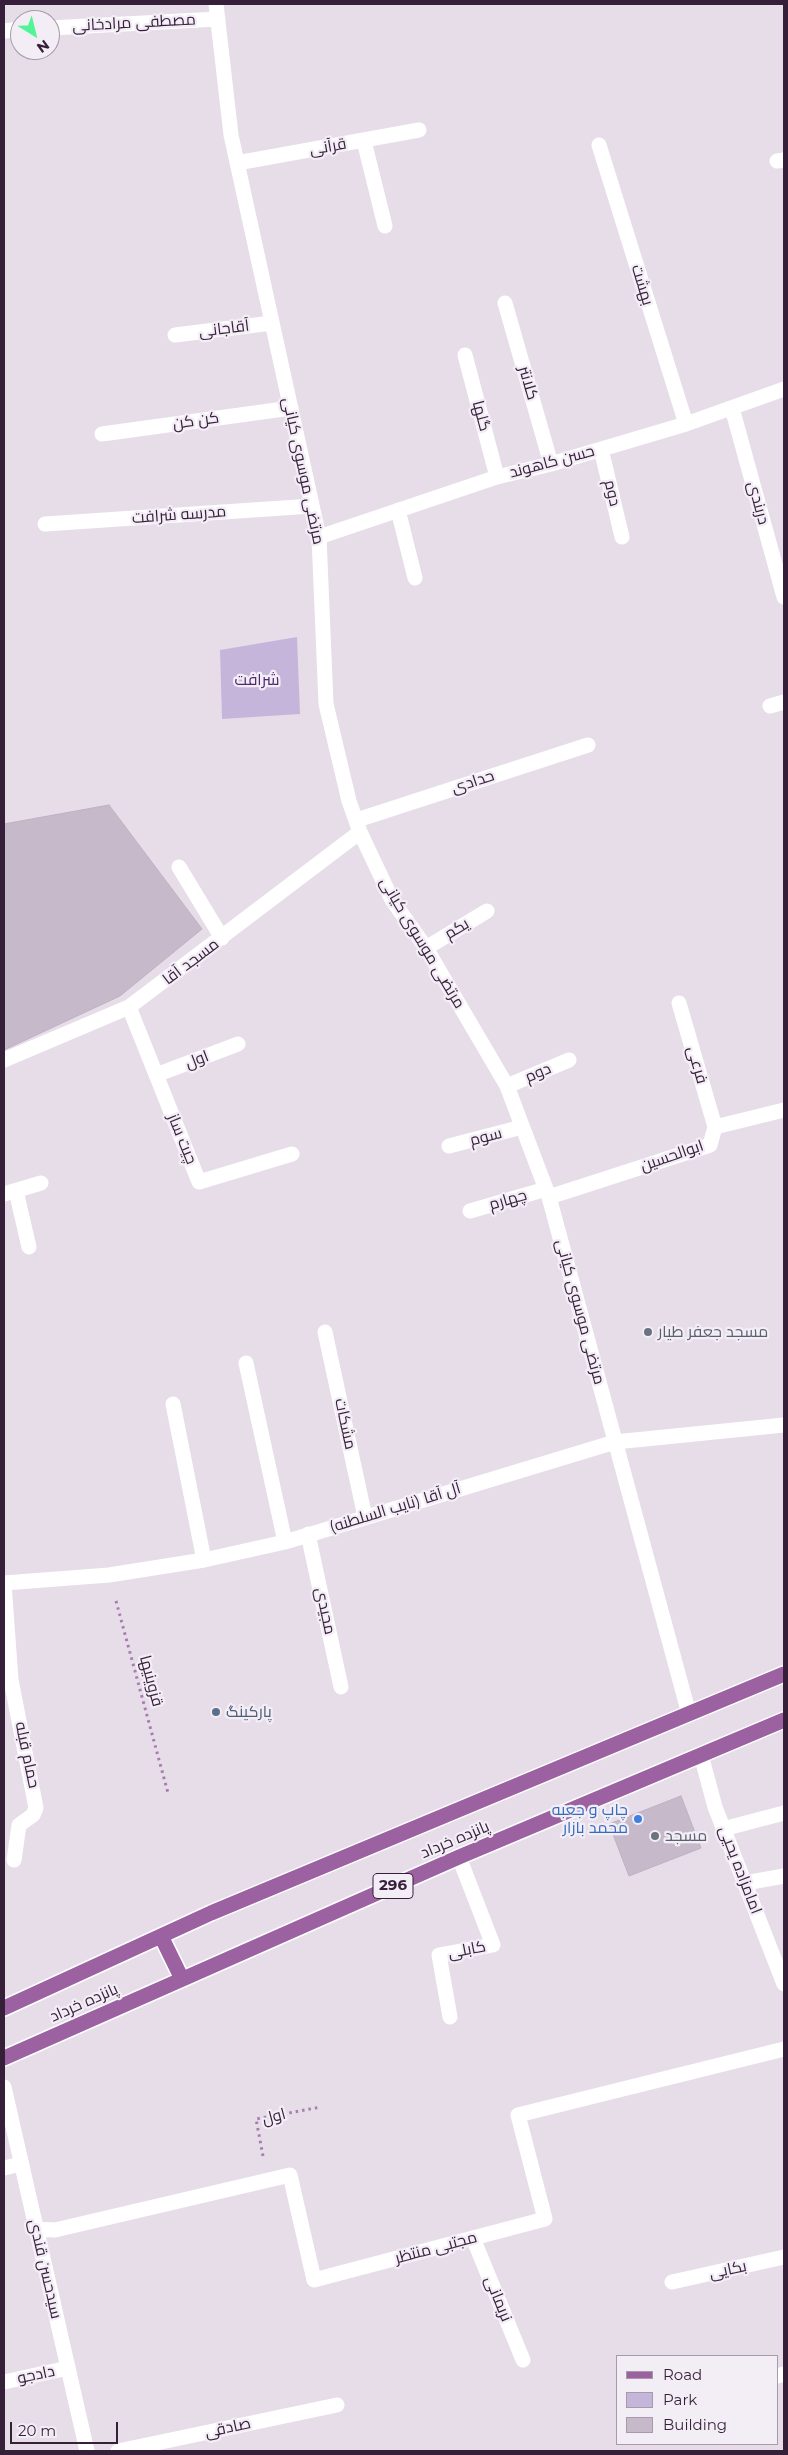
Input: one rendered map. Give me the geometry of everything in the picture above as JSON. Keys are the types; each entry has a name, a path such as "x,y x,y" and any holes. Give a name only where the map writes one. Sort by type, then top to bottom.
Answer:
{"main road":[{"name":"پانزده خرداد","path":"4,2008 220,1909 784,1674"},
{"name":"پانزده خرداد","path":"4,2058 459,1857 784,1720"},
{"path":"161,1936 182,1979"}],"street":[{"name":"مرتضی موسوی کیانی","path":"216,4 231,135 319,537 326,704 349,801 358,826 392,900 426,948 507,1086 547,1193 689,1714"},
{"name":"مصطفی مرادخانی","path":"60,28 218,20"},
{"name":"قرآنی","path":"237,163 420,130"},
{"path":"364,141 384,226"},
{"name":"بهشت","path":"599,145 686,424"},
{"name":"کلانتر","path":"505,303 551,464"},
{"name":"آقاجانی","path":"175,334 272,322"},
{"name":"گلها","path":"465,355 497,477"},
{"name":"حسن کاهوند","path":"319,537 497,477 551,464 686,424 784,389"},
{"name":"کن کن","path":"102,434 291,408"},
{"name":"دربندی","path":"732,408 784,598"},
{"name":"دوم","path":"601,449 622,537"},
{"name":"مدرسه شرافت","path":"45,524 312,506"},
{"path":"398,510 416,578"},
{"name":"حدادی","path":"358,826 588,744"},
{"name":"مسجد آقا","path":"4,1060 129,1008 222,938 358,826"},
{"path":"179,867 222,938"},
{"name":"یکم","path":"426,948 487,911"},
{"name":"فرعی","path":"679,1002 715,1127"},
{"name":"چیت ساز","path":"129,1008 199,1182 292,1154"},
{"name":"اول","path":"156,1075 238,1044"},
{"name":"دوم","path":"507,1086 569,1060"},
{"name":"ابوالحسین","path":"547,1193 710,1145 715,1127 784,1110"},
{"name":"سوم","path":"449,1146 522,1127"},
{"path":"29,1247 10,1192 41,1183"},
{"name":"چهارم","path":"470,1211 547,1193"},
{"name":"مشکات","path":"326,1332 365,1517"},
{"path":"246,1363 284,1542"},
{"path":"173,1404 204,1560"},
{"name":"آل آقا (نایب السلطنه)","path":"4,1583 109,1575 204,1560 284,1542 614,1442 784,1424"},
{"name":"مجیدی","path":"308,1534 342,1687"},
{"name":"حمام قبله","path":"4,1583 11,1680 36,1808 33,1815 19,1825 14,1860"},
{"name":"امامزاده یحیی","path":"701,1755 723,1829 784,1984"},
{"path":"723,1829 784,1813"},
{"name":"کابلی","path":"450,2017 439,1955 493,1945 459,1857"},
{"path":"745,1884 784,1876"},
{"name":"مجتبی منتظر","path":"36,2229 55,2230 290,2176 314,2280 545,2218 518,2115 784,2049"},
{"name":"سیدحسن قندی","path":"4,2086 88,2451"},
{"path":"4,2168 21,2164"},
{"name":"نریمانی","path":"473,2238 522,2360"},
{"name":"بکایی","path":"672,2282 784,2257"},
{"name":"دادجو","path":"4,2382 68,2368"},
{"name":"صادقی","path":"118,2451 337,2405"}],"path":[{"name":"قزوینیها","path":"109,1575 168,1793"},
{"name":"اول","path":"268,2180 256,2119 321,2107"}],"green space":[{"name":"شرافت","path":"297,637 300,714 222,719 220,650"}],"building":[{"path":"109,805 202,929 120,996 4,1050 4,824"},
{"name":"مسجد","path":"681,1796 701,1848 629,1876 609,1824"}],"place":[{"name":"مسجد جعفر طیار","path":"648,1332"},
{"name":"پارکینگ","path":"216,1712"},
{"name":"چاپ و جعبه محمد بازار","path":"638,1819"},
{"name":"مسجد","path":"655,1836"}]}
